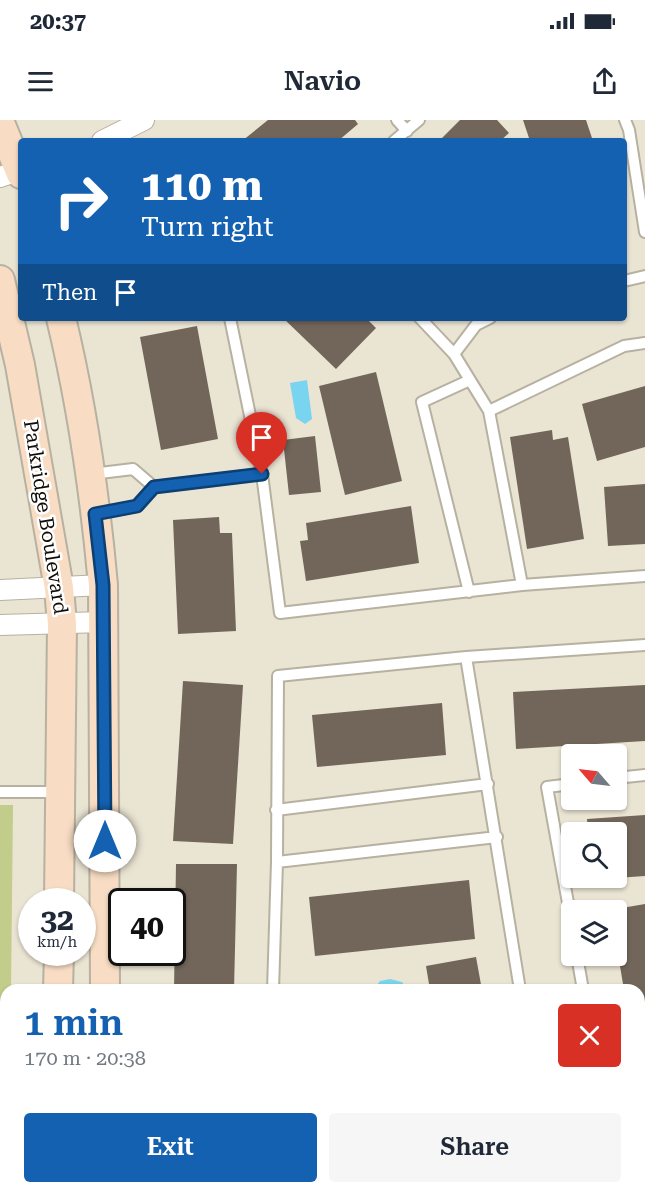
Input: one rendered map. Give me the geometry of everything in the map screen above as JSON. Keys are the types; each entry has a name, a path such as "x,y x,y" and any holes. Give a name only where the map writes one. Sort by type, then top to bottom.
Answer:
{"street":[{"path":"108,138 144,120"},
{"path":"0,123 15,173"},
{"name":"Parkridge Boulevard","path":"0,280 20,365 59,588 62,624 59,888"},
{"path":"62,321 69,350 89,474 103,585 105,984"},
{"path":"0,590 103,585"},
{"path":"0,625 104,622"},
{"path":"58,984 59,966"}],"lane":[{"path":"397,120 407,131"},
{"path":"398,138 419,120"},
{"path":"625,120 629,130 645,232"},
{"path":"627,280 645,276"},
{"path":"231,321 262,474 280,613 522,585 645,576"},
{"path":"423,321 454,354 489,411 522,585"},
{"path":"454,354 476,325 484,321"},
{"path":"489,411 624,346 645,343"},
{"path":"469,592 422,402 471,380"},
{"path":"89,474 133,469 154,487"},
{"path":"95,514 137,506 154,487 262,474"},
{"path":"273,984 277,862 278,676 466,657 645,645"},
{"path":"466,657 519,984"},
{"path":"627,777 645,775"},
{"path":"276,810 488,784"},
{"path":"561,785 547,786 567,900"},
{"path":"0,792 60,792"},
{"path":"277,862 497,837"},
{"path":"579,966 582,984"}],"green space":[{"path":"0,805 13,805 11,984 0,984"}],"water":[{"path":"307,380 312,419 305,424 296,418 290,383"},
{"path":"390,979 404,984 378,984 380,981"}],"building":[{"path":"268,120 355,120 358,124 342,138 246,138"},
{"path":"460,120 497,120 509,133 503,138 442,138"},
{"path":"523,120 586,120 592,138 529,138"},
{"path":"286,321 369,321 376,328 336,369"},
{"path":"197,326 218,439 161,450 140,337"},
{"path":"376,372 402,481 345,495 319,386"},
{"path":"645,386 645,447 597,461 582,404"},
{"path":"552,430 553,440 568,437 584,539 527,549 510,437"},
{"path":"315,436 321,492 289,495 283,440"},
{"path":"645,484 645,544 608,546 604,487"},
{"path":"411,506 419,563 306,581 300,541 308,540 306,523"},
{"path":"219,517 220,533 232,533 236,631 178,634 173,520"},
{"path":"183,681 243,685 233,844 173,841"},
{"path":"645,685 645,741 561,744 561,746 516,749 513,692"},
{"path":"442,703 446,755 317,767 312,715"},
{"path":"645,815 645,876 627,877 627,822 587,822 587,819"},
{"path":"176,864 237,864 234,984 174,984 174,966 186,966 186,888 176,888"},
{"path":"469,880 475,939 315,956 309,897"},
{"path":"645,904 645,984 623,984 620,966 627,966 627,907"},
{"path":"476,957 481,984 429,984 426,966"}],"route":[{"path":"105,841 103,585 95,514 137,506 154,487 262,474"}]}
